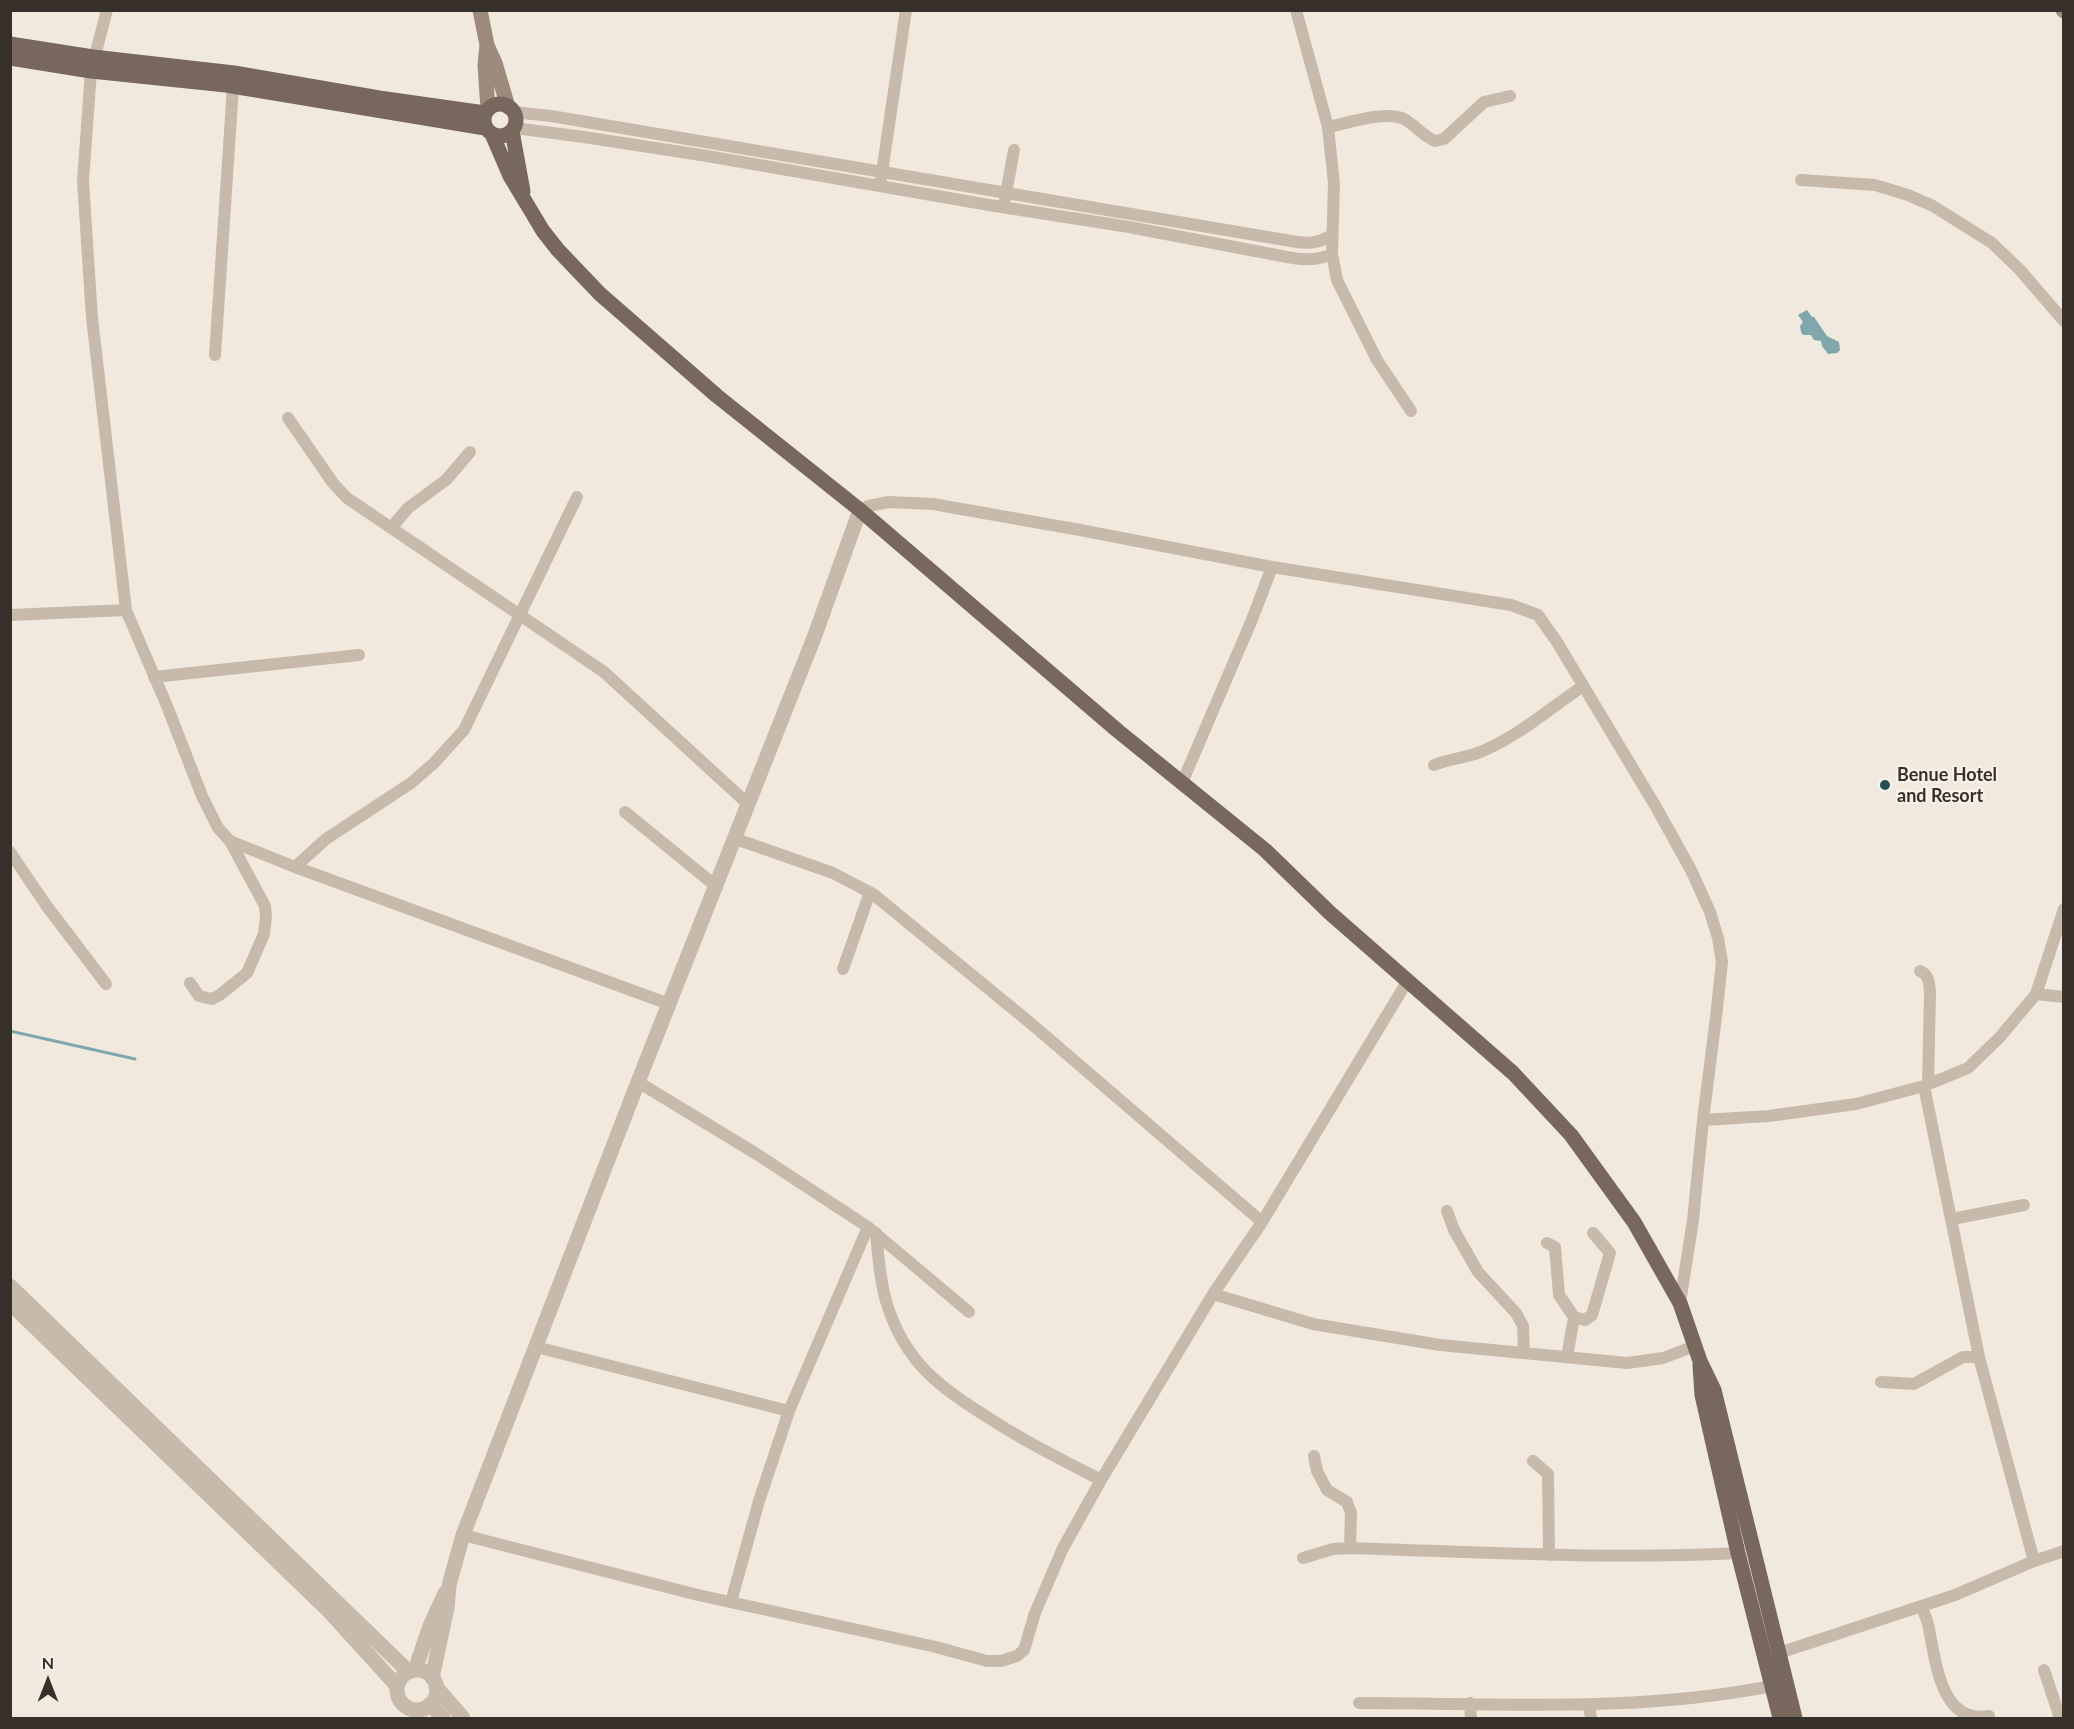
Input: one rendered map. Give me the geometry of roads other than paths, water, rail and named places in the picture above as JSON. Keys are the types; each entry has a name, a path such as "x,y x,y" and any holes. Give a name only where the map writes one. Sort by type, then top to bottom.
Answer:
{"main road":[{"path":"480,10 487,45 516,122 513,130 524,200"},
{"path":"10,44 92,64 233,87 488,121"},
{"path":"487,45 485,64 488,121 502,160 524,200 558,250 600,294 717,396 860,510 1118,731 1265,850 1330,913 1513,1073 1571,1135 1634,1222 1680,1303 1714,1390 1772,1648 1772,1686 1780,1719"},
{"path":"10,58 234,73 379,98 488,121 502,136 513,130"},
{"path":"488,121 500,104 511,109"},
{"path":"1698,1353 1702,1395 1738,1553 1795,1719"}],"street":[{"path":"106,10 92,64 83,181 90,295 126,610 202,796 218,828 230,841 265,906 266,916 264,934 246,973 212,999 199,996 190,983"},
{"path":"880,187 906,10"},
{"path":"1296,10 1328,127 1334,184 1332,254 1337,280 1377,360 1411,411"},
{"path":"215,355 233,87"},
{"path":"1328,127 1382,116 1395,116 1405,120 1427,138 1435,141 1444,139 1484,102 1510,96"},
{"path":"511,109 1006,193 1308,260 1321,259 1332,254"},
{"path":"513,130 695,154 1004,207 1309,244 1321,242 1332,235"},
{"path":"1004,207 1014,150"},
{"path":"1801,180 1875,185 1933,206 1992,243 2020,270 2064,321"},
{"path":"960,200 963,186"},
{"path":"288,418 333,483 347,498 604,672 748,804"},
{"path":"391,528 408,508 446,480 470,452"},
{"path":"295,867 327,839 411,783 449,748 464,730 577,497"},
{"path":"428,1710 434,1699 434,1682 449,1585 463,1535 638,1082 815,636 860,510 868,506 889,502 933,504 1272,567 1520,607 1538,615 1656,807 1691,870 1715,926 1722,953 1694,1220 1680,1303"},
{"path":"1182,783 1272,567"},
{"path":"10,615 126,610"},
{"path":"154,677 359,655"},
{"path":"1434,765 1475,754 1510,736 1583,686"},
{"path":"625,812 717,887"},
{"path":"736,839 833,873 870,892 1043,1033 1263,1222"},
{"path":"230,841 669,1004"},
{"path":"10,852 106,984"},
{"path":"843,969 870,892"},
{"path":"1703,1120 1769,1116 1856,1104 1926,1085 1968,1068 1983,1056 2036,994 2064,909"},
{"path":"1920,971 1925,973 1929,980 1930,992 1926,1085 1978,1357 2034,1561"},
{"path":"463,1535 594,1570 936,1647 987,1661 1010,1660 1024,1650 1035,1613 1063,1548 1101,1480 1213,1294 1263,1222 1408,980"},
{"path":"2036,994 2064,997"},
{"path":"638,1082 755,1153 872,1230 969,1312"},
{"path":"1952,1219 2024,1205"},
{"path":"1447,1211 1454,1230 1478,1272 1516,1313 1523,1326 1524,1353"},
{"path":"731,1602 759,1502 789,1411 872,1230"},
{"path":"872,1230 886,1303 896,1326 918,1364 933,1381 1031,1445 1101,1480"},
{"path":"1547,1243 1555,1247 1559,1295 1574,1317 1585,1320 1592,1315 1610,1253 1593,1233"},
{"path":"10,1286 412,1671"},
{"path":"1213,1294 1312,1324 1440,1345 1627,1363 1698,1353"},
{"path":"10,1303 328,1610 397,1686 399,1698 408,1713 418,1709 428,1710 443,1719"},
{"path":"1567,1357 1574,1317"},
{"path":"536,1347 789,1411"},
{"path":"1881,1382 1914,1384 1964,1357 1978,1357"},
{"path":"1314,1456 1317,1471 1328,1490 1347,1502 1351,1513 1350,1548"},
{"path":"1533,1461 1548,1474 1549,1555"},
{"path":"1303,1558 1333,1549 1350,1548 1666,1557 1738,1553"},
{"path":"1772,1648 1922,1607 2064,1551"},
{"path":"412,1671 438,1605 449,1585"},
{"path":"1922,1607 1929,1626 1940,1682 1945,1692 1964,1713 1976,1717 1989,1716"},
{"path":"2044,1670 2060,1719"},
{"path":"397,1686 401,1677 412,1671 427,1672 463,1719"},
{"path":"1359,1703 1470,1703 1590,1712 1715,1696 1772,1686"},
{"path":"1470,1703 1471,1719"}],"water":[{"path":"1807,310 1827,336 1839,342 1840,350 1837,353 1828,354 1821,341 1814,340 1811,335 1803,335 1800,326 1803,322 1798,315"}],"waterway":[{"path":"10,1031 135,1059"}],"place":[{"name":"Benue Hotel and Resort","path":"1885,785"}]}
